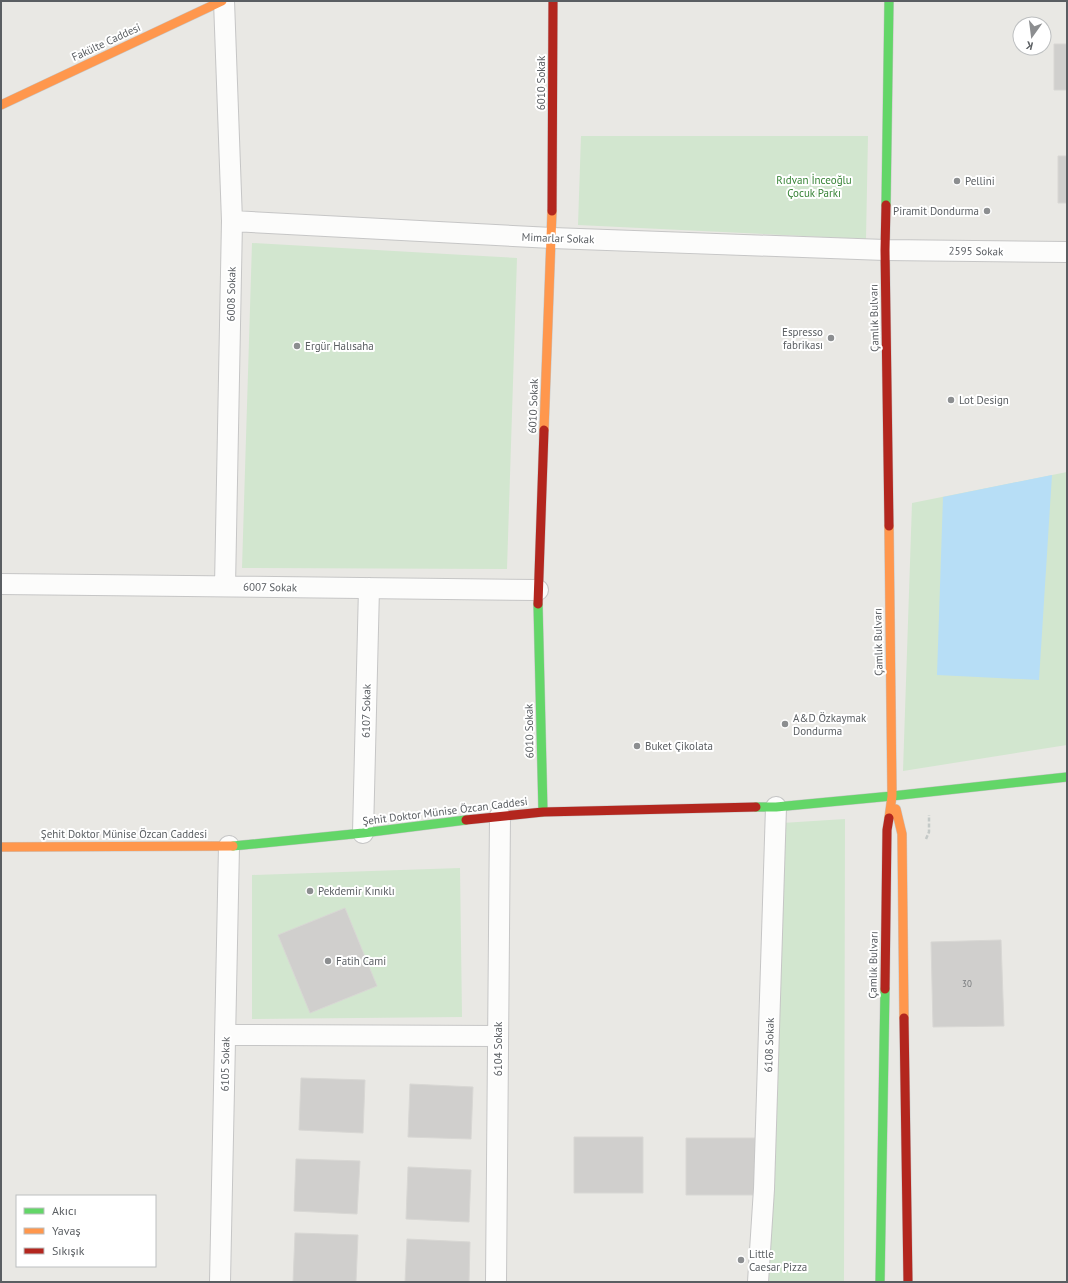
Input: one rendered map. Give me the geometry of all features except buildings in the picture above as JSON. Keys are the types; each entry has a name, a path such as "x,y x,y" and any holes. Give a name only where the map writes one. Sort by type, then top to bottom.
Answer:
{"street":[{"name":"Fakülte Caddesi","path":"1,105 223,1"},
{"name":"6008 Sokak","path":"223,1 232,221 225,586"},
{"name":"6010 Sokak","path":"543,812 538,590 552,238 554,1"},
{"name":"Çamlık Bulvarı","path":"880,1282 887,830 892,796 885,250 889,1"},
{"name":"Mimarlar Sokak","path":"232,221 552,238 885,250"},
{"name":"2595 Sokak","path":"885,250 1067,252"},
{"name":"6007 Sokak","path":"1,584 538,590"},
{"name":"6107 Sokak","path":"363,833 369,588"},
{"name":"Şehit Doktor Münise Özcan Caddesi","path":"1,847 229,846 363,833 543,812 776,807 1067,777"},
{"path":"892,796 902,834 908,1282"},
{"name":"6108 Sokak","path":"758,1282 764,1190 776,807"},
{"name":"6104 Sokak","path":"496,1282 500,816"},
{"name":"6105 Sokak","path":"220,1282 229,846"},
{"path":"225,1036 498,1036"}],"green space":[{"name":"Rıdvan İnceoğlu Çocuk Parkı","path":"581,136 868,136 866,239 578,225"},
{"path":"252,243 517,258 507,569 242,568"},
{"path":"1067,472 1067,745 903,771 912,503"},
{"path":"845,819 844,1282 765,1282 782,823"},
{"path":"460,868 462,1017 252,1019 252,875"}],"water":[{"path":"1052,475 1039,680 937,675 943,497"}],"traffic: fast":[{"path":"886,205 889,1"},
{"path":"538,604 543,812"},
{"path":"756,807 776,807 892,796 1067,777"},
{"path":"233,846 363,833 466,820"},
{"path":"880,1282 885,989"}],"traffic: slow":[{"path":"1,105 222,1"},
{"path":"544,430 552,211"},
{"path":"889,526 892,796 889,818"},
{"path":"896,809 902,834 904,1018"},
{"path":"1,847 233,846"}],"traffic: jam":[{"path":"552,211 553,1"},
{"path":"886,205 885,250 889,526"},
{"path":"538,604 544,430"},
{"path":"466,820 543,812 756,807"},
{"path":"885,989 887,830 889,818"},
{"path":"904,1018 908,1282"}],"place":[{"name":"Pellini","path":"957,181"},
{"name":"Piramit Dondurma","path":"987,211"},
{"name":"Espresso fabrikası","path":"831,338"},
{"name":"Ergür Halısaha","path":"297,346"},
{"name":"Lot Design","path":"951,400"},
{"name":"A&D Özkaymak Dondurma","path":"785,724"},
{"name":"Buket Çikolata","path":"637,746"},
{"name":"Pekdemir Kınıklı","path":"310,891"},
{"name":"Fatih Cami","path":"328,961"},
{"name":"Little Caesar Pizza","path":"741,1260"}]}
